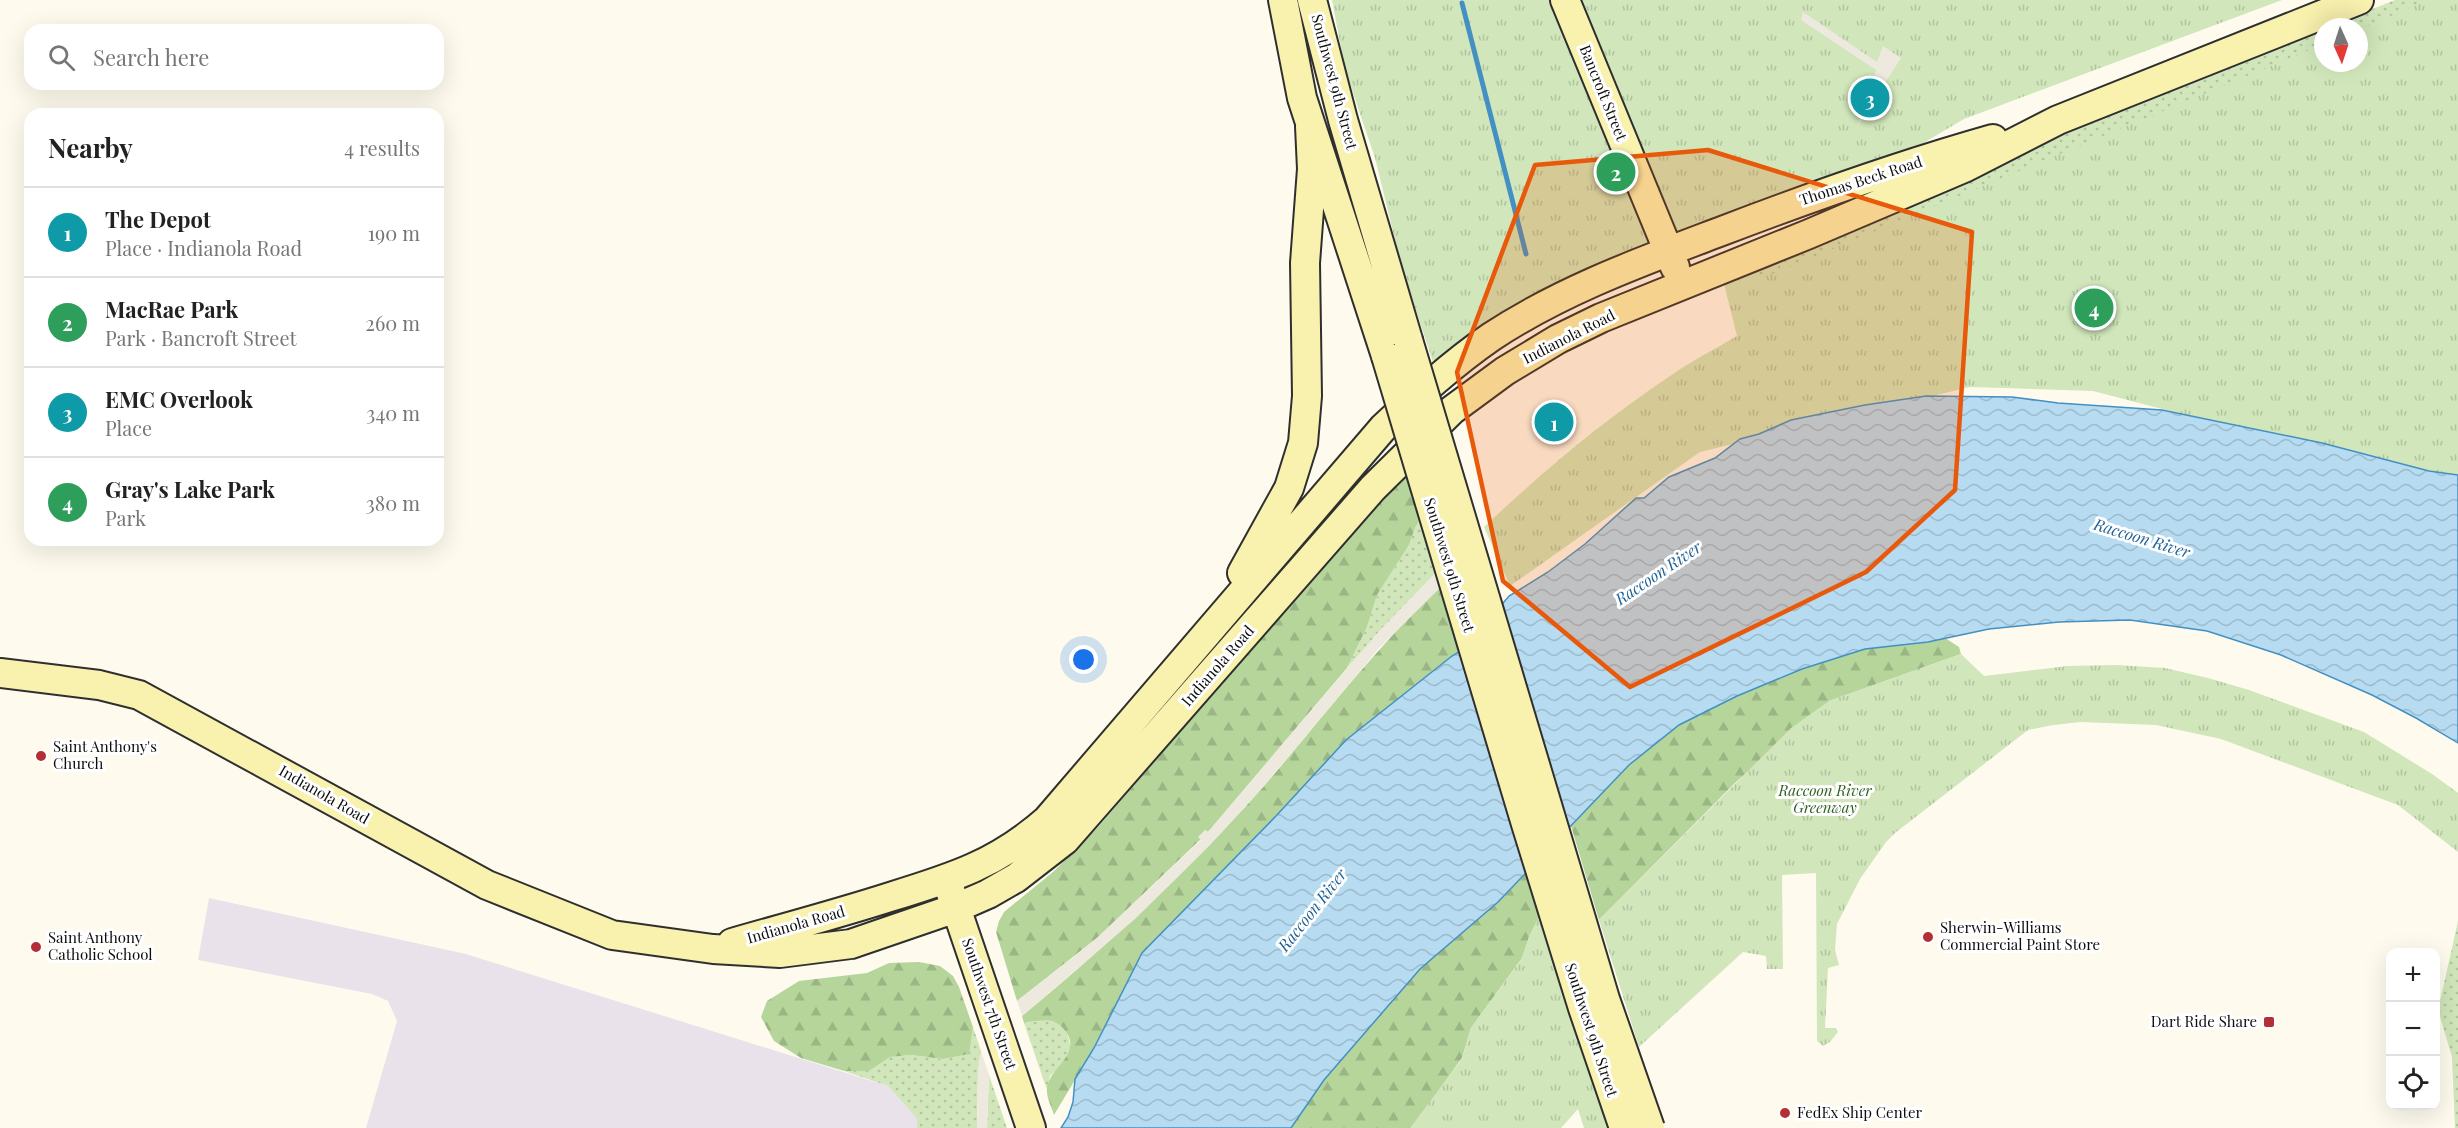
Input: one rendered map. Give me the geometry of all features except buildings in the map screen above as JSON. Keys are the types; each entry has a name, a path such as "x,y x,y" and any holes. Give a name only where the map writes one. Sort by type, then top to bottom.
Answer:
{"main road":[{"name":"Southwest 9th Street","path":"1283,0 1302,98 1310,126 1397,348 1605,999 1650,1128"},
{"name":"Southwest 9th Street","path":"1312,0 1346,131 1397,348 1533,847 1583,1008 1624,1128"},
{"name":"Bancroft Street","path":"1565,0 1682,285"},
{"name":"Thomas Beck Road","path":"1682,285 1966,167 2058,120 2359,0"},
{"name":"Thomas Beck Road","path":"1667,250 1800,201 1963,147 2058,120"},
{"path":"1212,627 1289,488 1303,443 1307,396 1305,263 1312,169 1310,126"},
{"name":"Indianola Road","path":"713,949 946,880 1006,853 1047,820 1383,428 1434,380 1491,338 1551,302 1667,250"},
{"name":"Indianola Road","path":"0,673 99,685 139,695 487,885 612,934 713,949 780,953 851,944 956,908 1016,879 1065,840 1373,488 1452,410 1505,371 1558,339 1601,318 1682,285"},
{"name":"Southwest 7th Street","path":"946,880 1031,1128"}],"highlighted area":[{"path":"1708,150 1972,232 1955,490 1866,572 1630,687 1503,581 1457,372 1535,165"}],"shaded area":[{"path":"1803,12 1877,62 1883,46 1901,58 1857,127 1876,70 1801,20"},
{"path":"1440,568 1444,584 1379,648 1264,786 1210,845 1135,919 1022,1016 1017,1001 1097,938 1201,840 1198,837 1205,830 1208,832 1380,630"},
{"path":"209,898 466,954 888,1086 917,1119 917,1128 366,1128 397,1021 388,1001 372,994 198,960"},
{"path":"981,1051 989,1075 987,1128 977,1128 978,1072"}],"green space":[{"path":"1332,0 2282,0 1964,119 1898,158 1435,368 1402,268 1375,158 1345,69"},
{"path":"2395,0 2458,0 2458,32 2368,69 2368,18 2350,18"},
{"path":"2429,0 2458,0 2458,486 2093,391 1970,387 1700,452 1510,586 1484,527 1528,486 1621,410 1695,360 1737,336 1723,280 1775,273 2314,48 2314,72 2368,72 2368,25"},
{"path":"2314,33 2314,72 2361,72 1752,322 1740,278 1908,207 2040,142"},
{"path":"1411,472 1424,513 1409,545 1377,595 1367,627 1347,668 1208,832 1205,830 1201,839 1097,938 1017,1001 996,932 1004,912 1053,872 1099,826 1379,500"},
{"path":"1424,513 1440,568 1347,668 1367,627 1377,595 1409,545"},
{"path":"1444,584 1464,649 1276,816 1142,953 1094,1048 1054,1115 1047,1089 1053,1074 1068,1053 1069,1037 1055,1022 1024,1023 1022,1016 1086,962 1177,878 1263,787 1373,657 1419,607"},
{"path":"1945,638 1959,647 1961,654 1829,701 1735,783 1599,920 1571,826 1629,765 1679,725 1737,696 1802,669 1865,649"},
{"name":"Raccoon River Greenway","path":"1961,654 1984,676 2068,666 2116,665 2165,668 2249,690 2364,732 2458,793 2458,852 2398,805 2221,739 2156,725 2081,722 2028,730 1895,833 1860,879 1837,924 1835,950 1839,965 1828,968 1825,1028 1836,1028 1838,1032 1830,1042 1823,1046 1817,1041 1816,873 1782,875 1783,969 1767,969 1766,956 1743,952 1639,1047 1599,920 1791,728 1829,701"},
{"path":"1527,871 1541,913 1522,958 1471,1028 1462,1058 1413,1126 1410,1128 1291,1128 1324,1080 1420,969 1498,902"},
{"path":"1541,913 1609,1128 1584,1128 1578,1109 1561,1128 1410,1128 1462,1059 1471,1028 1522,958"},
{"path":"2458,921 2458,1128 2455,1128 2452,1057 2440,1017 2440,1001"},
{"path":"919,962 940,966 953,976 959,987 973,1027 969,1054 943,1059 911,1055 890,1057 869,1071 844,1071 801,1058 774,1041 761,1017 767,1001 799,981 867,973 889,963"},
{"path":"1044,1020 1059,1023 1067,1032 1071,1048 1063,1064 1050,1076 1047,1090 1024,1023"},
{"path":"973,1027 981,1051 978,1072 977,1128 917,1128 917,1119 888,1086 844,1071 869,1071 890,1057 911,1055 943,1059 968,1054"},
{"path":"989,1075 1007,1128 987,1128"}],"water":[{"name":"Raccoon River","path":"1926,396 2012,397 2058,403 2162,410 2322,443 2429,471 2458,475 2458,743 2372,695 2281,655 2207,631 2130,620 2059,622 1989,629 1928,642 1865,649 1802,669 1737,696 1679,725 1629,765 1498,902 1420,969 1324,1080 1291,1128 1061,1128 1073,1102 1075,1079 1094,1048 1142,953 1276,816 1346,740 1464,649 1509,596 1548,572 1585,544 1636,498 1644,498 1669,477 1715,458 1740,439 1759,434 1791,420 1865,405"}],"waterway":[{"path":"1462,3 1526,254"}],"place":[{"name":"EMC Overlook","path":"1870,98"},
{"name":"MacRae Park","path":"1616,172"},
{"name":"Gray's Lake Park","path":"2094,308"},
{"name":"The Depot","path":"1554,422"},
{"name":"Saint Anthony's Church","path":"41,756"},
{"name":"Sherwin-Williams Commercial Paint Store","path":"1928,937"},
{"name":"Saint Anthony Catholic School","path":"36,947"},
{"name":"Dart Ride Share","path":"2269,1022"},
{"name":"FedEx Ship Center","path":"1785,1113"}]}
